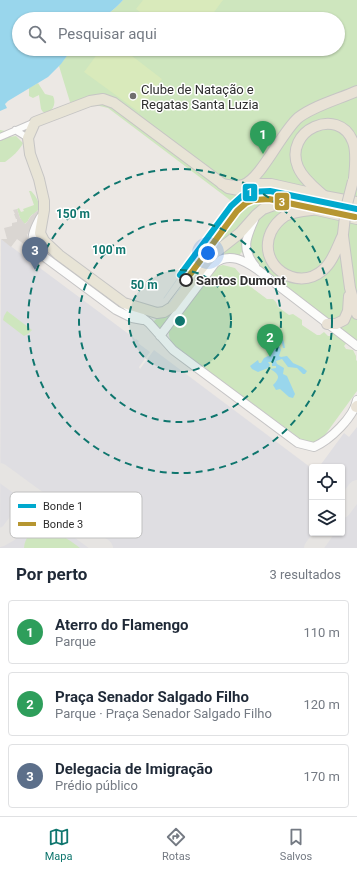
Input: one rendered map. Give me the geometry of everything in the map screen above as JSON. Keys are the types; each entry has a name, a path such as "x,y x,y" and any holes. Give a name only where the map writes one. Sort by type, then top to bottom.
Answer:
{"highway":[{"path":"222,184 241,186 247,183 260,169 287,130 300,117 311,110 357,91"},
{"path":"324,196 298,168 295,151 304,133 310,128 323,124 330,124 340,127 348,134 353,143 355,153 355,177 346,208 343,235 350,288 357,314"},
{"path":"312,210 286,216 277,222 272,229 267,248 271,260 278,269 286,275 295,278 305,278 317,274 329,264 343,235"},
{"path":"327,324 336,324 344,320 348,311 350,288"}],"main road":[{"path":"357,202 271,184 255,184 236,190 228,188 114,103 103,99 90,100 35,122 28,138 30,154 39,179 44,201 44,210 40,229 40,233 44,241 59,255 124,303 157,313 170,309 207,261 240,233 263,209 274,205 295,205 357,219"}],"street":[{"path":"0,136 35,122"},
{"path":"15,130 28,138"},
{"path":"44,210 32,236 32,242 35,250 116,310 132,318 144,320"},
{"path":"256,215 247,237 246,248 248,257 258,270"},
{"path":"160,336 210,268 218,261 225,258 236,258 258,270 357,346"},
{"path":"124,303 144,320 167,345 181,357 298,443 309,447 314,447 327,441 338,430 356,404"},
{"path":"167,345 168,325"}],"shaded area":[{"path":"17,209 20,218 25,224 37,211 39,213 27,235 28,247 17,239 11,247 1,239 7,239 4,228 12,226 12,223 17,222 13,210"},
{"path":"1,239 135,340 136,339 139,341 138,343 150,352 139,367 140,369 154,350 309,466 309,536 345,536 345,464 321,464 344,433 349,437 357,427 357,548 0,548"}],"green space":[{"path":"123,0 357,0 357,345 350,339 344,346 346,349 353,350 356,356 357,391 322,439 316,443 306,443 248,400 239,400 229,389 227,384 217,382 211,373 171,342 169,330 171,325 211,271 216,267 223,265 235,268 243,281 267,299 273,299 278,307 289,315 293,314 302,320 302,325 317,335 324,332 330,336 332,333 332,327 334,326 241,252 240,255 222,255 213,260 161,329 153,322 157,318 174,310 209,261 231,244 226,239 210,252 171,304 169,303 225,228 230,200 108,108 91,104 70,102 59,66 67,56 345,56 345,12 109,12"},
{"path":"143,0 223,0 214,12 140,12 136,9"},
{"name":"Clube de Natação e Regatas Santa Luzia","path":"96,56 132,56 162,79 139,112 84,72"},
{"path":"38,83 45,94 53,96 54,98 53,107 48,113 43,112 41,109 39,95 33,98 29,96 29,88"},
{"path":"0,130 5,131 9,137 16,136 23,143 15,154 5,162 0,162"},
{"path":"29,191 31,191 36,198 39,208 24,224 17,209 19,208 21,212 24,211 23,209 34,205"},
{"path":"7,311 32,330 24,336 3,320"},
{"path":"28,538 65,538 80,548 24,548"}],"water":[{"path":"0,0 123,0 109,12 12,12 12,56 67,56 48,77 8,101 5,104 7,108 0,111"},
{"path":"278,334 283,338 285,348 283,348 282,343 279,345 281,350 279,356 287,356 293,363 307,371 303,374 297,368 288,367 282,359 276,361 277,364 284,368 283,374 287,376 295,394 293,398 289,397 280,389 276,390 273,385 278,376 270,369 276,368 276,366 272,366 272,362 268,362 270,365 268,368 258,372 250,366 258,360 259,363 261,363 264,358 270,355 268,353 273,347"}],"taxiway":[{"path":"0,472 27,492"},
{"path":"345,505 357,489"},
{"path":"0,538 10,532"},
{"path":"313,548 322,536"},
{"path":"90,538 104,548"}],"tram line":[{"name":"1","path":"180,275 231,206 242,196 251,192 270,191 357,209"},
{"name":"3","path":"186,280 237,211 246,203 253,200 269,199 355,217"},
{"path":"164,298 180,275"},
{"path":"170,302 186,280"}],"place":[{"name":"Clube de Natação e Regatas Santa Luzia","path":"133,96"},
{"name":"Aterro do Flamengo","path":"263,154"},
{"name":"Delegacia de Imigração","path":"35,270"},
{"name":"Santos Dumont","path":"186,280"},
{"name":"Praça Senador Salgado Filho","path":"270,357"}]}
